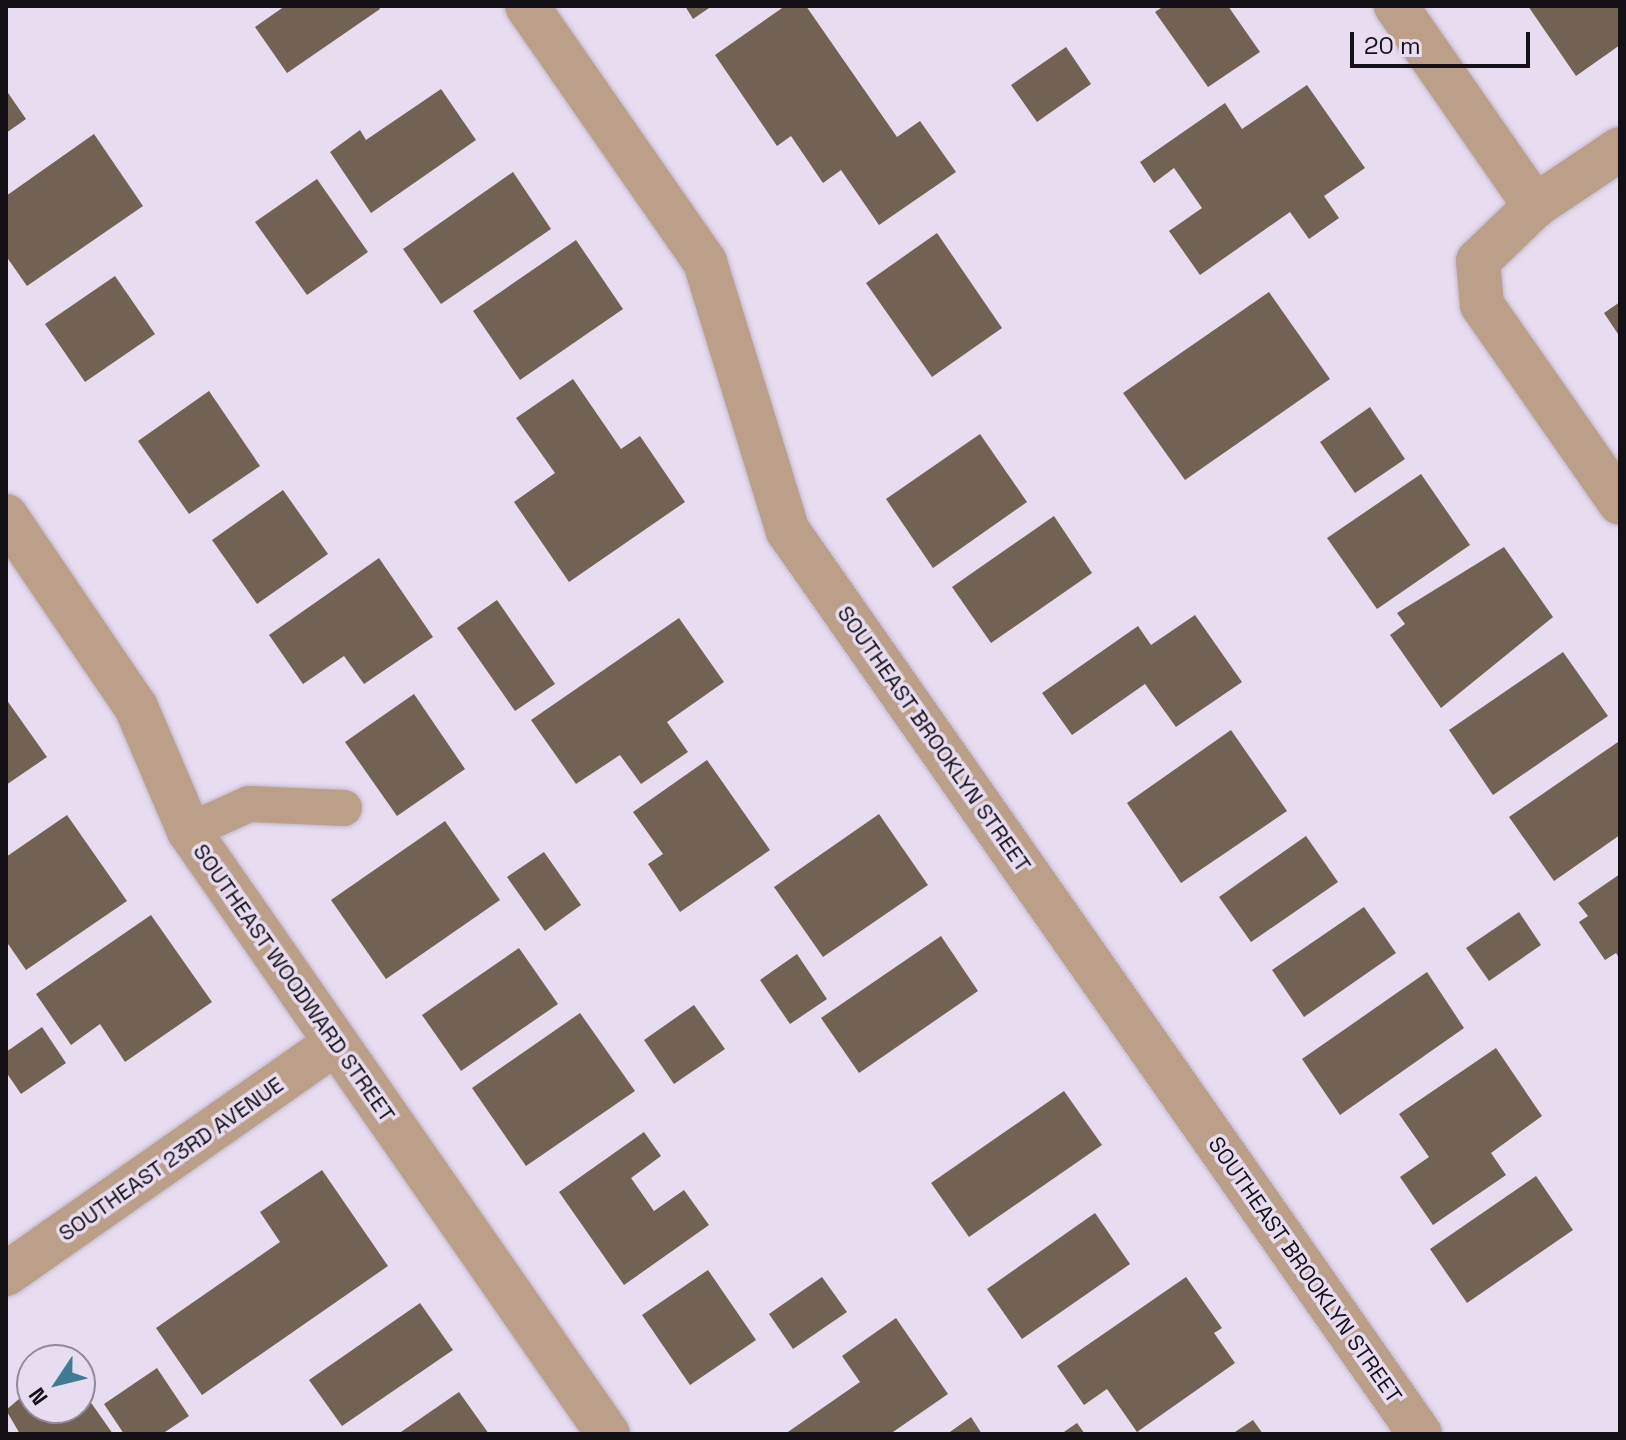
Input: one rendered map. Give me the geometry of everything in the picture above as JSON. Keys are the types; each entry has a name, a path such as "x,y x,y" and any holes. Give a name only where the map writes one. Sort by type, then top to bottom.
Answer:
{"street":[{"name":"SOUTHEAST BROOKLYN STREET","path":"527,6 705,262 788,531 1420,1434"},
{"path":"1396,6 1535,206"},
{"path":"1620,149 1535,206 1478,261 1482,305 1620,503"},
{"name":"SOUTHEAST WOODWARD STREET","path":"6,516 136,707 189,831 608,1434"},
{"name":"SOUTHEAST 23RD AVENUE","path":"6,1274 335,1044"}],"lane":[{"path":"189,831 249,804 344,808"}],"building":[{"path":"285,6 378,6 380,9 287,73 255,27"},
{"path":"685,6 712,6 693,19"},
{"path":"785,6 806,6 897,137 920,121 956,172 879,225 841,170 823,183 791,136 777,146 715,55"},
{"path":"1164,6 1228,6 1260,52 1208,87 1155,12"},
{"path":"1528,6 1620,6 1620,45 1576,76"},
{"path":"1066,47 1091,84 1037,122 1011,85"},
{"path":"1307,85 1365,168 1324,196 1339,218 1309,239 1290,212 1200,275 1169,231 1202,208 1174,168 1154,183 1140,162 1225,103 1242,129"},
{"path":"441,89 476,140 371,213 330,152 360,130 366,140"},
{"path":"6,90 26,119 6,133"},
{"path":"94,134 143,206 27,286 6,256 6,196"},
{"path":"513,172 551,229 441,304 403,249"},
{"path":"317,179 368,252 307,295 255,222"},
{"path":"937,233 1002,328 932,377 866,283"},
{"path":"576,240 623,309 520,380 473,311"},
{"path":"115,276 155,334 85,382 45,324"},
{"path":"1269,292 1330,379 1185,480 1123,393"},
{"path":"1620,302 1620,337 1604,313"},
{"path":"573,379 621,449 640,436 685,502 569,582 514,502 555,473 516,418"},
{"path":"209,391 260,466 189,514 138,441"},
{"path":"1370,407 1405,459 1355,493 1320,442"},
{"path":"980,434 1027,502 933,568 886,499"},
{"path":"1421,474 1470,545 1377,609 1327,538"},
{"path":"283,490 328,554 257,604 212,540"},
{"path":"1054,516 1092,573 991,643 952,587"},
{"path":"1504,547 1553,617 1441,708 1390,635 1405,624 1397,613"},
{"path":"379,558 433,637 364,684 344,656 303,684 269,635"},
{"path":"497,600 555,684 515,711 457,628"},
{"path":"1195,615 1242,682 1176,727 1145,684 1072,735 1042,693 1138,626 1151,645"},
{"path":"679,618 724,682 667,722 688,752 641,784 620,755 576,784 531,720"},
{"path":"1563,652 1608,716 1493,795 1449,730"},
{"path":"414,694 465,769 397,816 345,742"},
{"path":"6,699 47,757 6,785"},
{"path":"1231,730 1287,811 1181,883 1127,803"},
{"path":"1618,742 1620,835 1554,881 1509,817"},
{"path":"707,760 770,850 680,912 648,864 663,854 633,812"},
{"path":"879,814 928,885 823,957 774,887"},
{"path":"67,815 127,901 26,970 6,941 6,857"},
{"path":"445,821 500,900 386,979 331,900"},
{"path":"1306,836 1338,882 1251,942 1219,897"},
{"path":"544,852 581,905 545,931 507,877"},
{"path":"1620,874 1620,959 1616,953 1605,960 1579,922 1588,916 1578,903"},
{"path":"1364,907 1396,953 1304,1017 1272,970"},
{"path":"1519,912 1541,945 1489,981 1466,948"},
{"path":"151,915 212,1002 125,1062 100,1024 71,1045 36,994"},
{"path":"941,936 978,991 859,1073 821,1018"},
{"path":"519,948 558,1004 461,1071 422,1015"},
{"path":"797,954 827,999 790,1024 760,980"},
{"path":"1427,972 1464,1028 1340,1115 1302,1059"},
{"path":"694,1005 725,1049 674,1084 644,1040"},
{"path":"580,1013 635,1091 526,1166 472,1088"},
{"path":"42,1027 66,1063 21,1094 6,1072 6,1052"},
{"path":"1496,1048 1542,1116 1491,1153 1506,1175 1433,1225 1400,1177 1429,1157 1399,1114"},
{"path":"1064,1091 1102,1145 969,1237 931,1183"},
{"path":"644,1132 661,1156 631,1178 654,1211 684,1190 709,1225 624,1285 559,1192"},
{"path":"322,1170 388,1266 202,1395 156,1328 280,1242 260,1212"},
{"path":"1536,1176 1573,1230 1467,1303 1430,1249"},
{"path":"1095,1213 1130,1264 1022,1339 987,1289"},
{"path":"708,1270 756,1340 690,1385 642,1315"},
{"path":"822,1277 847,1312 793,1349 769,1314"},
{"path":"1186,1277 1222,1328 1214,1333 1235,1363 1137,1432 1107,1389 1084,1405 1057,1366"},
{"path":"420,1303 453,1350 342,1426 309,1380"},
{"path":"896,1318 948,1394 890,1434 785,1434 860,1382 842,1356"},
{"path":"157,1368 189,1416 162,1434 124,1434 104,1404"},
{"path":"459,1392 489,1434 398,1434"},
{"path":"16,1402 16,1424 96,1424 96,1410 113,1434 20,1434 6,1410"},
{"path":"971,1417 982,1434 947,1434"},
{"path":"1253,1420 1263,1434 1232,1434"},
{"path":"1077,1423 1085,1434 1061,1434"}]}
